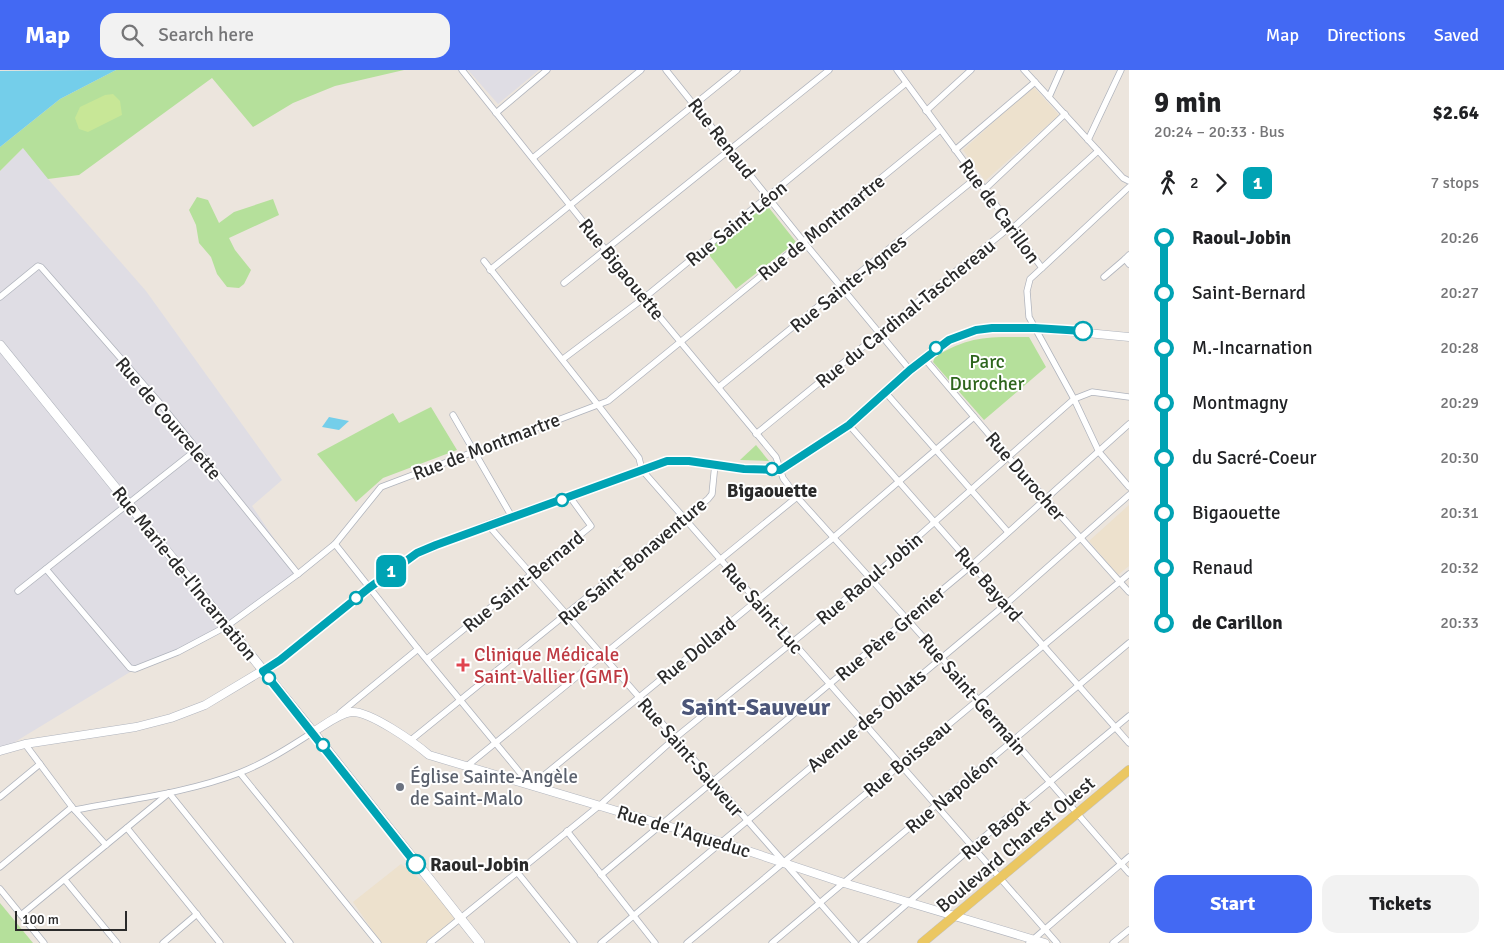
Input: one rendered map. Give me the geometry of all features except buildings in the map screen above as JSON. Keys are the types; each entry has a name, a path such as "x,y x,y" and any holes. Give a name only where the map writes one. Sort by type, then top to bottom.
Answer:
{"main road":[{"name":"Rue Marie-de-l'Incarnation","path":"0,345 228,626 459,919 480,943"},
{"name":"Boulevard Charest Ouest","path":"922,943 1129,770"}],"street":[{"name":"Rue Bigaouette","path":"462,70 644,298 776,457 780,470"},
{"path":"496,113 547,70"},
{"path":"533,158 641,70"},
{"name":"Rue Renaud","path":"666,70 696,104 803,241 843,286 910,370"},
{"path":"490,270 737,70"},
{"path":"564,284 829,70"},
{"name":"Rue de Carillon","path":"897,70 1042,268 1030,279 1027,291 1029,317 1074,399 1099,452 1129,487"},
{"path":"926,111 971,70"},
{"path":"1024,70 1123,178 1129,181"},
{"path":"1049,97 1062,70"},
{"path":"1088,140 1120,70"},
{"path":"955,150 1035,82"},
{"name":"Rue Saint-Léon","path":"562,359 644,298 906,84"},
{"path":"985,189 1065,114"},
{"name":"Rue de Montmartre","path":"46,569 130,668 135,669 178,652 228,626 298,574 335,544 382,487 608,401 940,130"},
{"name":"Rue du Cardinal-Taschereau","path":"756,434 1005,231 1013,228 1098,151"},
{"name":"Rue Sainte-Agnes","path":"719,387 976,178"},
{"path":"1042,268 1129,187"},
{"path":"1104,277 1128,260"},
{"name":"Rue Saint-Luc","path":"484,261 598,404 638,458 642,470 1057,943"},
{"name":"Rue de Courcelette","path":"0,297 38,266 45,271 158,401 298,574"},
{"path":"1035,328 1129,337"},
{"name":"Rue Durocher","path":"924,358 1009,458 1129,592"},
{"path":"0,750 25,744 121,730 171,718 205,705 280,660 369,588 417,553 488,525 667,461 715,464 744,469 780,470 849,425 910,370"},
{"path":"1074,399 1092,392 1129,397"},
{"path":"886,393 1008,532"},
{"name":"Rue Raoul-Jobin","path":"430,943 600,805 675,738 870,579 1074,399"},
{"path":"453,415 512,518"},
{"name":"Rue Dollard","path":"531,786 833,538 974,417"},
{"name":"Rue Père Grenier","path":"601,875 972,565 1129,424"},
{"name":"Rue Bayard","path":"849,425 1129,742"},
{"path":"18,591 196,450"},
{"name":"Rue Saint-Bonaventure","path":"412,740 685,519 712,494 715,464"},
{"name":"Rue Saint-Germain","path":"780,470 783,478 797,497 941,657 1129,873"},
{"name":"Avenue des Oblats","path":"601,943 1006,604 1129,495"},
{"name":"Rue Saint-Bernard","path":"427,659 591,526 570,497"},
{"path":"467,766 797,497"},
{"name":"Rue Saint-Sauveur","path":"488,525 855,943"},
{"path":"335,544 460,701 531,786"},
{"name":"Rue Boisseau","path":"687,943 1129,574"},
{"name":"Rue Napoléon","path":"772,943 1129,643"},
{"path":"0,867 74,808 152,794 169,793 240,773 293,745 332,720 418,649"},
{"name":"Rue de l'Aqueduc","path":"332,720 354,712 364,713 412,740 430,755 721,842 844,883 955,915 1031,941 1045,943"},
{"name":"Rue Bagot","path":"862,943 972,847 1129,716"},
{"path":"25,744 74,808 106,845"},
{"path":"0,798 40,764"},
{"path":"240,773 378,943"},
{"path":"21,915 169,793"},
{"path":"169,793 290,943"},
{"path":"126,828 220,943"},
{"path":"567,831 655,943"},
{"path":"1031,941 1129,858"},
{"path":"517,872 574,943"},
{"path":"65,880 117,943"},
{"path":"0,889 44,943"},
{"path":"163,943 197,914"},
{"path":"1113,943 1129,930"}],"shaded area":[{"path":"468,70 539,70 498,104"},
{"path":"1033,86 1059,115 985,181 963,150"},
{"path":"23,148 28,148 48,179 146,291 282,480 252,506 298,574 227,626 135,669 0,751 0,171"},
{"path":"1129,505 1129,566 1118,575 1089,541"},
{"path":"401,864 439,894 459,919 430,943 381,943 353,902"}],"green space":[{"path":"116,70 404,70 335,86 293,103 253,127 212,78 79,175 48,179 23,148 0,171 0,147 60,99"},
{"path":"113,94 120,101 122,115 88,132 79,129 75,118 80,107 105,95"},
{"path":"197,197 208,200 219,223 234,212 273,199 279,215 229,238 235,250 251,270 244,284 239,288 227,287 217,274 211,257 199,243 196,225 189,210"},
{"path":"766,204 796,242 736,289 706,251"},
{"name":"Parc Durocher","path":"1029,337 1046,367 984,420 933,362 935,357 947,350 970,341 991,338"},
{"path":"431,407 457,450 383,478 356,502 317,454 393,413 399,423"},
{"path":"756,445 769,461 740,460"},
{"path":"0,903 33,943 0,943"}],"water":[{"path":"116,70 60,99 0,147 0,71"},
{"path":"329,417 349,421 339,430 322,427"}],"bus line":[{"name":"1","path":"416,864 263,671 280,660 400,565 417,553 436,545 667,461 689,461 744,469 780,470 849,425 910,370 949,340 976,330 992,328 1083,331"}],"place":[{"name":"Bigaouette","path":"772,469"},
{"name":"Clinique Médicale Saint-Vallier (GMF)","path":"463,665"},
{"name":"Église Sainte-Angèle de Saint-Malo","path":"400,787"},
{"name":"Raoul-Jobin","path":"416,864"}],"district":[{"name":"Saint-Sauveur","path":"756,707"}]}
